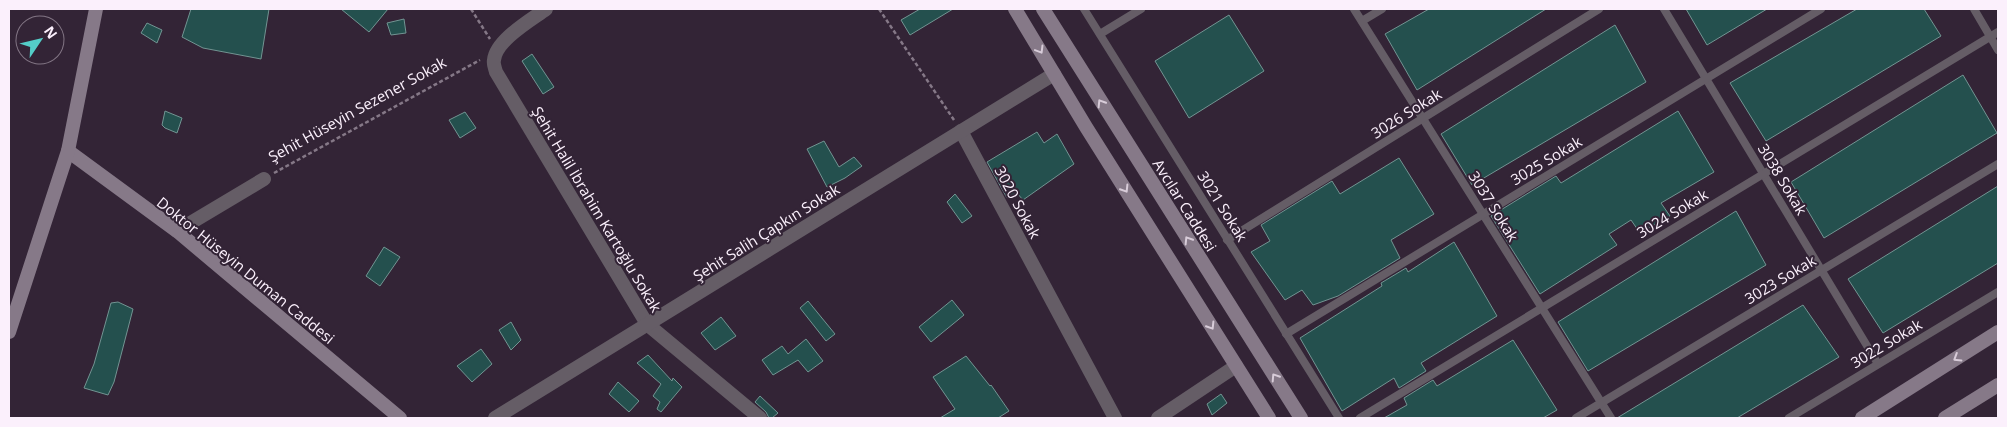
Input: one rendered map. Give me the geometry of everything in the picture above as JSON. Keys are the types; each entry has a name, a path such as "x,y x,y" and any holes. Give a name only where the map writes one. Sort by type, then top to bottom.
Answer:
{"main road":[{"path":"9,332 68,151 96,9"},
{"path":"1015,9 1269,418"},
{"name":"Avcılar Caddesi","path":"1043,9 1087,82 1301,418"},
{"name":"Doktor Hüseyin Duman Caddesi","path":"68,151 177,231 400,418"},
{"path":"1862,418 1998,332"},
{"path":"1945,418 1998,385"}],"street":[{"path":"497,50 503,42 546,9"},
{"name":"Şehit Halil İbrahim Kartoğlu Sokak","path":"497,50 494,60 496,72 648,324 760,418"},
{"name":"Şehit Salih Çapkın Sokak","path":"495,418 1054,74"},
{"name":"3020 Sokak","path":"961,131 1115,418"},
{"name":"Şehit Hüseyin Sezener Sokak","path":"177,231 264,179"},
{"path":"1158,418 1236,366"}],"lane":[{"name":"3021 Sokak","path":"1084,9 1339,418"},
{"path":"1100,34 1141,9"},
{"name":"3037 Sokak","path":"1354,9 1611,418"},
{"path":"1362,21 1382,9"},
{"name":"3026 Sokak","path":"1227,240 1599,9"},
{"name":"3038 Sokak","path":"1664,9 1878,364"},
{"name":"3025 Sokak","path":"1286,334 1821,9"},
{"path":"1974,9 1998,50"},
{"name":"3024 Sokak","path":"1360,418 1998,32"},
{"name":"3023 Sokak","path":"1576,418 1998,164"},
{"name":"3022 Sokak","path":"1789,418 1998,292"}],"path":[{"path":"471,9 497,50"},
{"path":"880,9 961,131"},
{"name":"Şehit Hüseyin Sezener Sokak","path":"264,179 497,50"}],"building":[{"path":"191,9 269,9 261,59 203,48 182,37"},
{"path":"341,9 388,9 369,32"},
{"path":"920,9 953,9 910,35 901,20"},
{"path":"1429,9 1546,9 1417,90 1385,34"},
{"path":"1686,9 1767,9 1707,45"},
{"path":"1857,9 1924,9 1941,36 1766,141 1730,83"},
{"path":"1229,15 1264,71 1189,118 1155,61"},
{"path":"404,19 406,33 391,35 387,23"},
{"path":"147,23 162,30 157,43 141,33"},
{"path":"1615,25 1646,82 1472,185 1441,134"},
{"path":"532,54 554,87 543,94 522,61"},
{"path":"1963,75 1997,133 1824,238 1791,182"},
{"path":"165,111 182,118 177,133 162,125"},
{"path":"1678,111 1714,172 1661,203 1670,216 1640,233 1631,220 1609,234 1617,245 1540,294 1491,216 1556,176 1561,183"},
{"path":"465,112 476,128 460,138 449,120"},
{"path":"1037,132 1044,143 1057,134 1074,164 1023,200 1017,193 1007,198 987,162"},
{"path":"824,141 839,167 854,157 862,166 845,178 827,187 807,149"},
{"path":"1399,158 1434,214 1391,240 1400,258 1338,296 1313,305 1302,290 1285,300 1251,252 1270,241 1261,225 1332,181 1340,194"},
{"path":"1998,186 1998,263 1883,333 1848,279"},
{"path":"955,194 972,216 962,223 947,202"},
{"path":"1736,211 1766,265 1588,371 1558,322"},
{"path":"1454,242 1497,316 1421,363 1426,371 1399,388 1394,378 1342,411 1300,338 1382,286 1381,283 1406,268 1408,272"},
{"path":"384,247 400,257 380,286 366,276"},
{"path":"952,300 964,315 931,342 919,327"},
{"path":"808,301 835,334 826,341 800,308"},
{"path":"118,302 133,309 114,382 108,395 84,388 94,364 111,303"},
{"path":"1803,305 1839,357 1737,418 1617,418"},
{"path":"721,317 736,336 715,350 701,333"},
{"path":"511,322 521,340 511,350 499,330"},
{"path":"806,339 823,361 808,372 798,360 773,375 762,360 782,346 788,354"},
{"path":"1513,340 1557,410 1543,418 1384,418 1407,405 1404,398 1433,380 1437,386"},
{"path":"481,349 492,364 472,382 457,366"},
{"path":"648,355 672,381 673,378 682,387 661,412 657,409 660,402 653,396 661,384 637,363"},
{"path":"966,356 991,385 1009,411 998,418 940,418 955,409 933,377"},
{"path":"618,382 639,401 629,412 609,394"},
{"path":"1221,394 1227,403 1212,415 1207,404"},
{"path":"760,396 778,413 772,418 769,418 766,412 755,402"}]}
